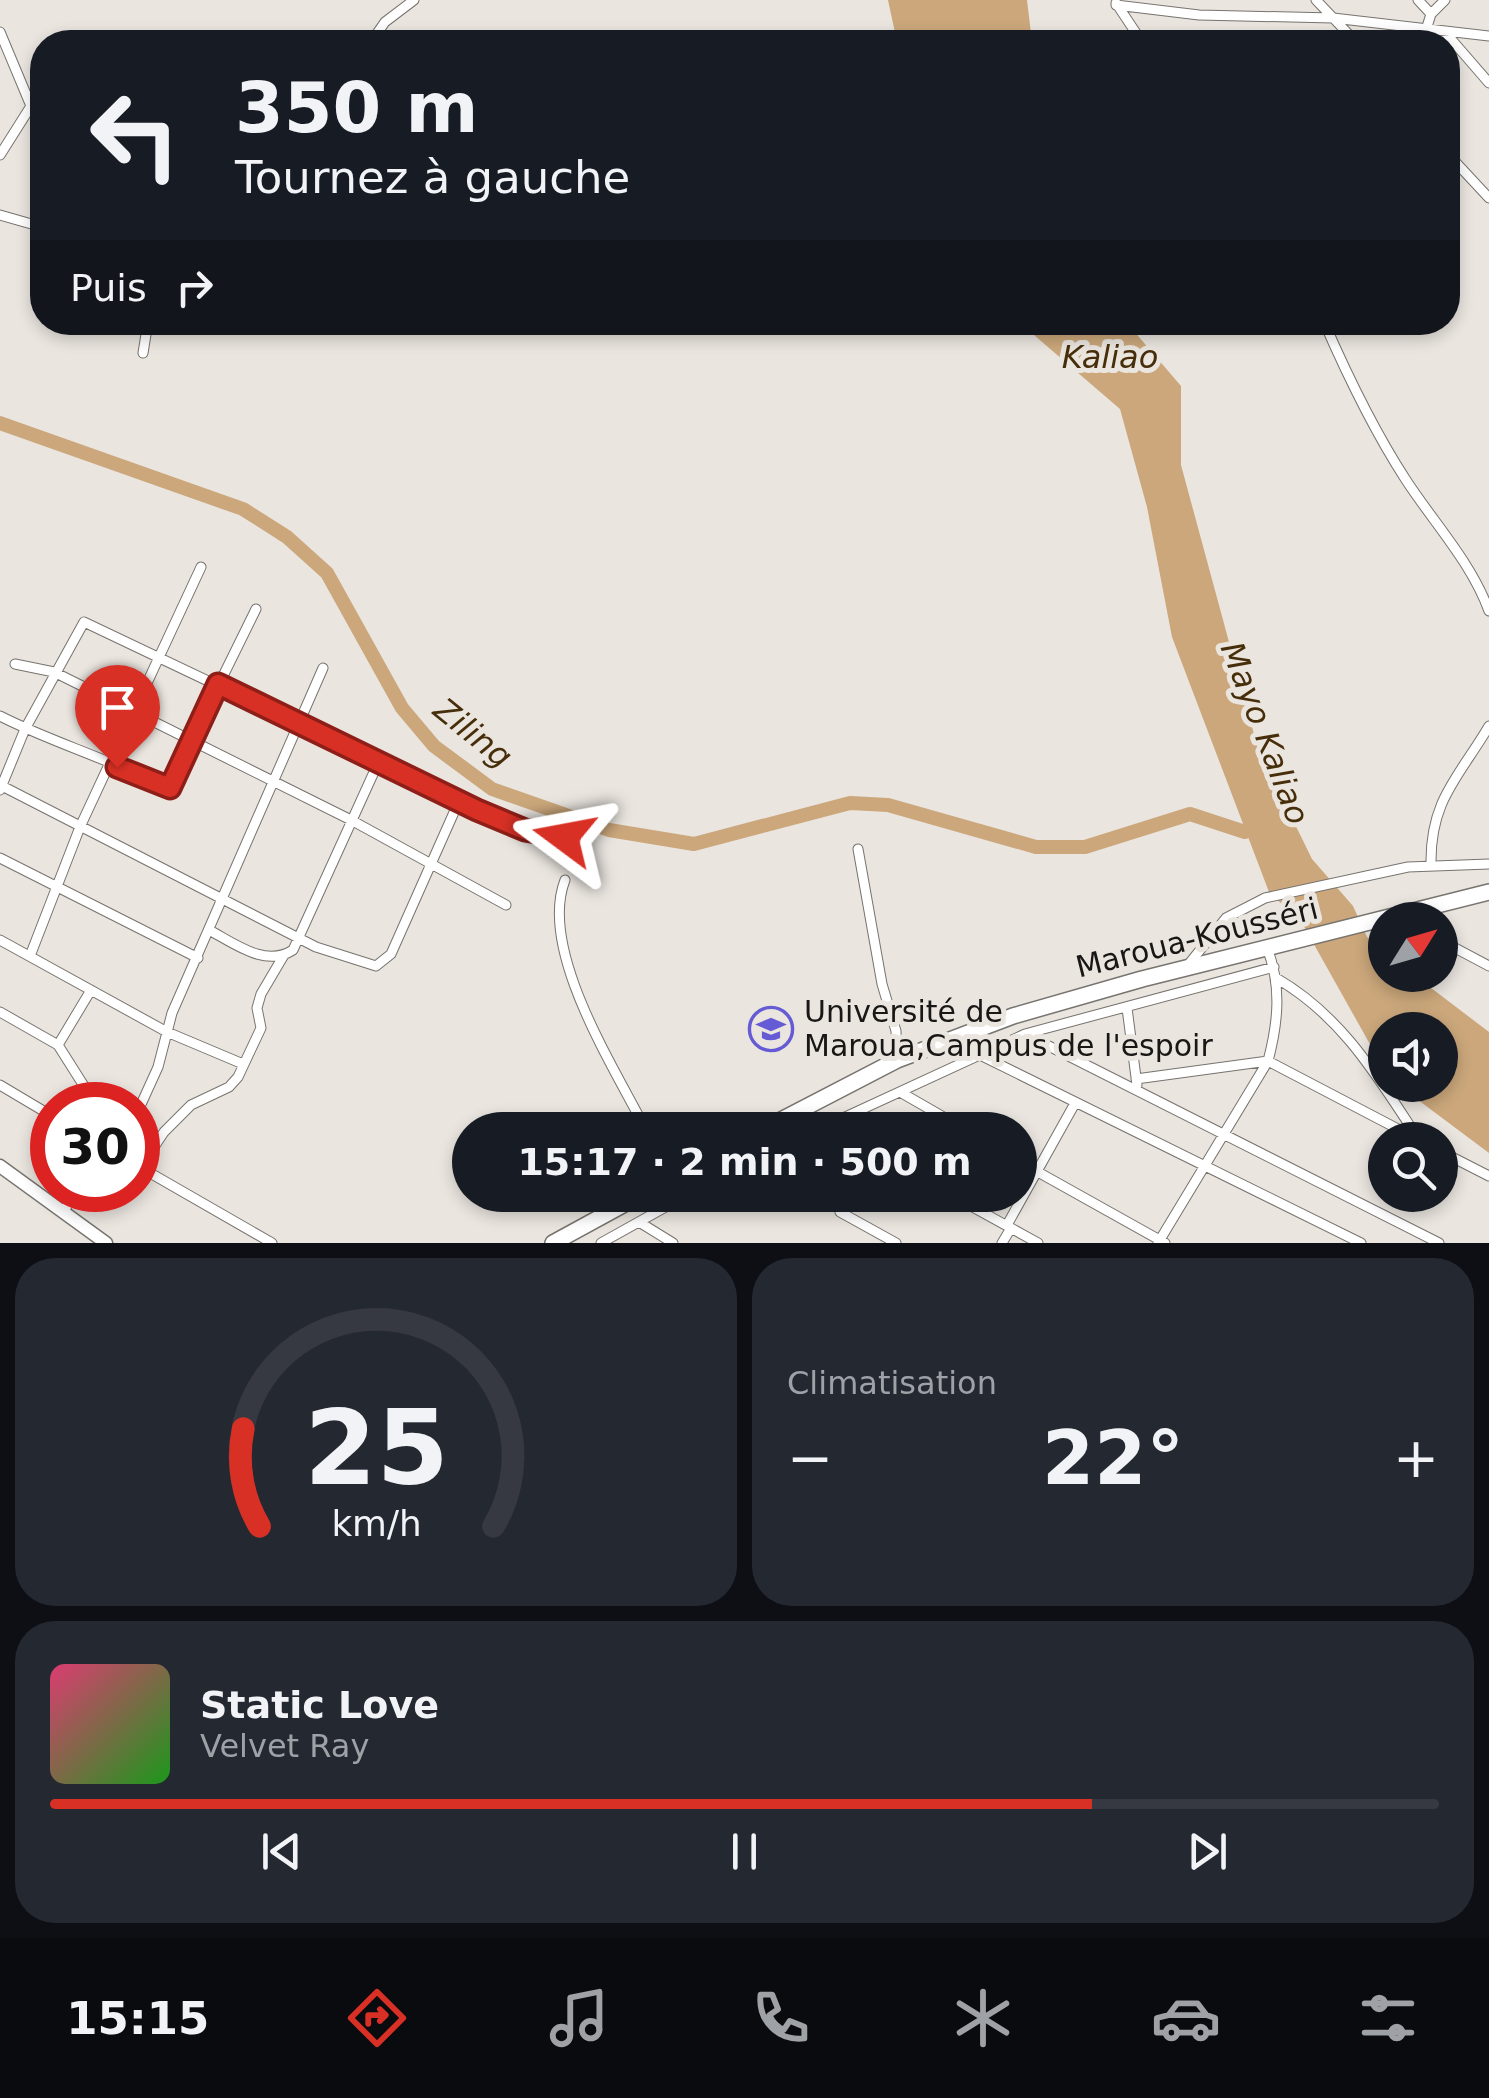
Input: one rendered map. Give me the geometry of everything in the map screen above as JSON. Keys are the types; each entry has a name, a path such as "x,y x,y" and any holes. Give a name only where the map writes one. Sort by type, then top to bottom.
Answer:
{"highway":[{"name":"Maroua-Kousséri","path":"1458,902 1489,892"},
{"name":"Maroua-Kousséri","path":"797,1112 897,1060 1013,1016 1368,924"},
{"path":"553,1243 610,1212"}],"main road":[{"path":"3,1174 30,1189"},
{"path":"69,1212 106,1243"}],"street":[{"path":"380,30 414,0"},
{"path":"1316,0 1345,30"},
{"path":"1418,0 1431,14"},
{"path":"1116,2 1199,16 1334,18 1426,30 1431,14 1445,0"},
{"path":"1116,2 1134,30"},
{"path":"0,32 30,104"},
{"path":"1460,33 1489,36"},
{"path":"1460,49 1489,83"},
{"path":"0,155 30,108"},
{"path":"1460,167 1489,198"},
{"path":"0,215 30,224"},
{"path":"143,353 146,335"},
{"path":"1330,335 1374,426 1429,515 1470,570 1489,610"},
{"path":"30,956 80,826 201,568"},
{"path":"0,716 110,766 150,778 168,790 256,609"},
{"path":"459,801 384,963 368,965 316,947 224,897 0,787 54,672 84,622 459,801 525,830 564,837"},
{"path":"14,664 54,672 352,820 506,906"},
{"path":"151,1082 208,930 323,668"},
{"path":"1431,864 1430,838 1445,790 1489,726"},
{"path":"160,1138 196,1100 233,1084 261,1028 257,1008 261,994 301,936 379,762"},
{"path":"858,850 882,984 896,1031 897,1060"},
{"path":"0,859 198,958"},
{"path":"1184,970 1226,918 1266,898 1431,864 1489,864"},
{"path":"565,880 558,905 570,973 637,1112"},
{"path":"208,930 256,955 284,956"},
{"path":"0,940 167,1032 243,1064"},
{"path":"1074,1105 1037,1172 1161,1242 1268,1061 1276,1030 1275,973 1267,948"},
{"path":"1458,950 1489,966"},
{"path":"859,1112 1025,1034 1275,973 1306,996 1360,1050 1407,1122"},
{"path":"58,1046 91,990"},
{"path":"1127,1008 1137,1084"},
{"path":"0,1012 58,1046 81,1082"},
{"path":"1025,1034 1137,1084 1223,1135 1439,1243"},
{"path":"978,1054 1074,1105 1361,1243"},
{"path":"1137,1084 1268,1061 1385,1122"},
{"path":"0,1085 30,1103"},
{"path":"900,1092 935,1112"},
{"path":"1458,1160 1489,1176"},
{"path":"160,1179 272,1243"},
{"path":"601,1243 657,1212"},
{"path":"840,1212 896,1243"},
{"path":"983,1212 1038,1243"},
{"path":"1002,1243 1016,1212"},
{"path":"639,1222 673,1243"},
{"path":"1404,1226 1408,1243"}],"water":[{"path":"888,0 1027,0 1031,30 894,30"},
{"name":"Kaliao","path":"1034,335 1137,335 1181,386 1181,465 1258,749 1312,859 1353,906 1368,938 1368,992 1436,992 1489,1032 1489,1153 1458,1130 1458,1122 1448,1122 1421,1102 1458,1102 1458,1012 1368,1012 1368,1041 1302,923 1269,892 1172,637 1147,507 1120,409"}],"waterway":[{"name":"Ziling","path":"0,423 243,509 287,537 327,573 402,708 434,746 492,789 609,830 694,844 850,803 888,805 1036,847 1085,847 1190,814 1245,832"}],"place":[{"name":"Université de Maroua,Campus de l'espoir","path":"771,1029"}],"route":[{"path":"117,767 150,778 168,790 218,684 477,810 525,830 564,837"}],"water label":[{"name":"Mayo Kaliao","path":"1265,733"}]}
